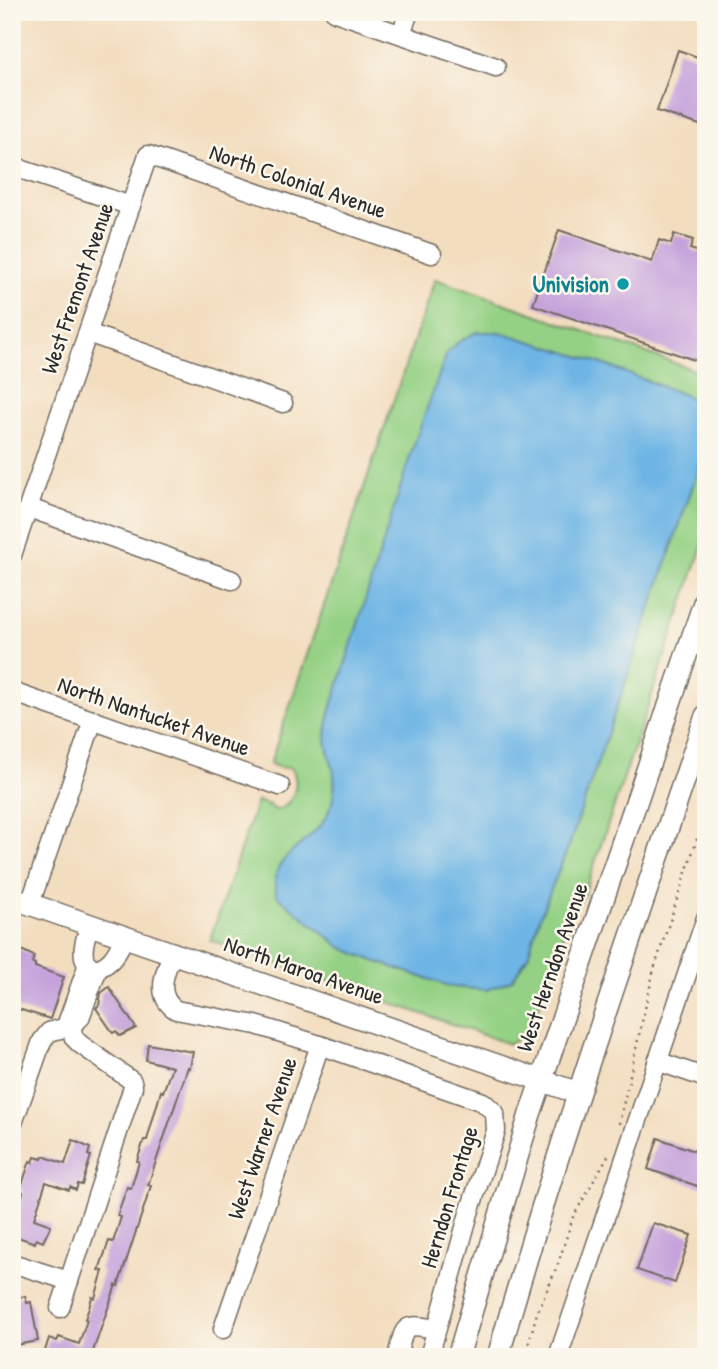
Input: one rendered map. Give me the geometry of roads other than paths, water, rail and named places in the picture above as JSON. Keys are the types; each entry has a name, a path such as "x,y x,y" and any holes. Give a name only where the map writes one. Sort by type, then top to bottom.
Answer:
{"main road":[{"name":"West Herndon Avenue","path":"458,1357 512,1168 700,634 705,603"},
{"path":"498,1357 578,1093 706,716"},
{"name":"North Maroa Avenue","path":"21,901 578,1093"}],"street":[{"path":"335,12 496,67"},
{"path":"401,34 409,12"},
{"name":"West Fremont Avenue","path":"12,555 149,155"},
{"name":"North Colonial Avenue","path":"149,155 432,254"},
{"path":"12,164 131,206"},
{"path":"88,333 283,403"},
{"path":"29,508 232,580"},
{"name":"North Nantucket Avenue","path":"12,692 280,786"},
{"path":"21,901 93,720"},
{"path":"558,1357 706,918"},
{"path":"90,924 83,949 93,966"},
{"path":"60,1308 133,1087 129,1077 79,1044 68,1020 93,966 112,959 125,936"},
{"name":"West Warner Avenue","path":"173,952 164,972 163,986 168,1005 176,1010 237,1020 320,1045 223,1329"},
{"path":"12,1126 42,1041 49,1032 71,1026"},
{"name":"Herndon Frontage","path":"320,1045 483,1102 495,1113 496,1132 469,1213 429,1357"},
{"path":"657,1061 706,1077"},
{"path":"12,1263 69,1281"},
{"path":"397,1357 408,1326 436,1329"}],"water":[{"path":"477,332 500,332 592,360 688,396 703,411 706,426 699,468 570,843 539,919 528,956 512,980 487,990 452,987 342,948 277,896 275,883 282,863 323,822 331,806 334,781 326,742 329,716 412,450 447,353 458,342"}],"place":[{"name":"Univision","path":"623,284"}]}
